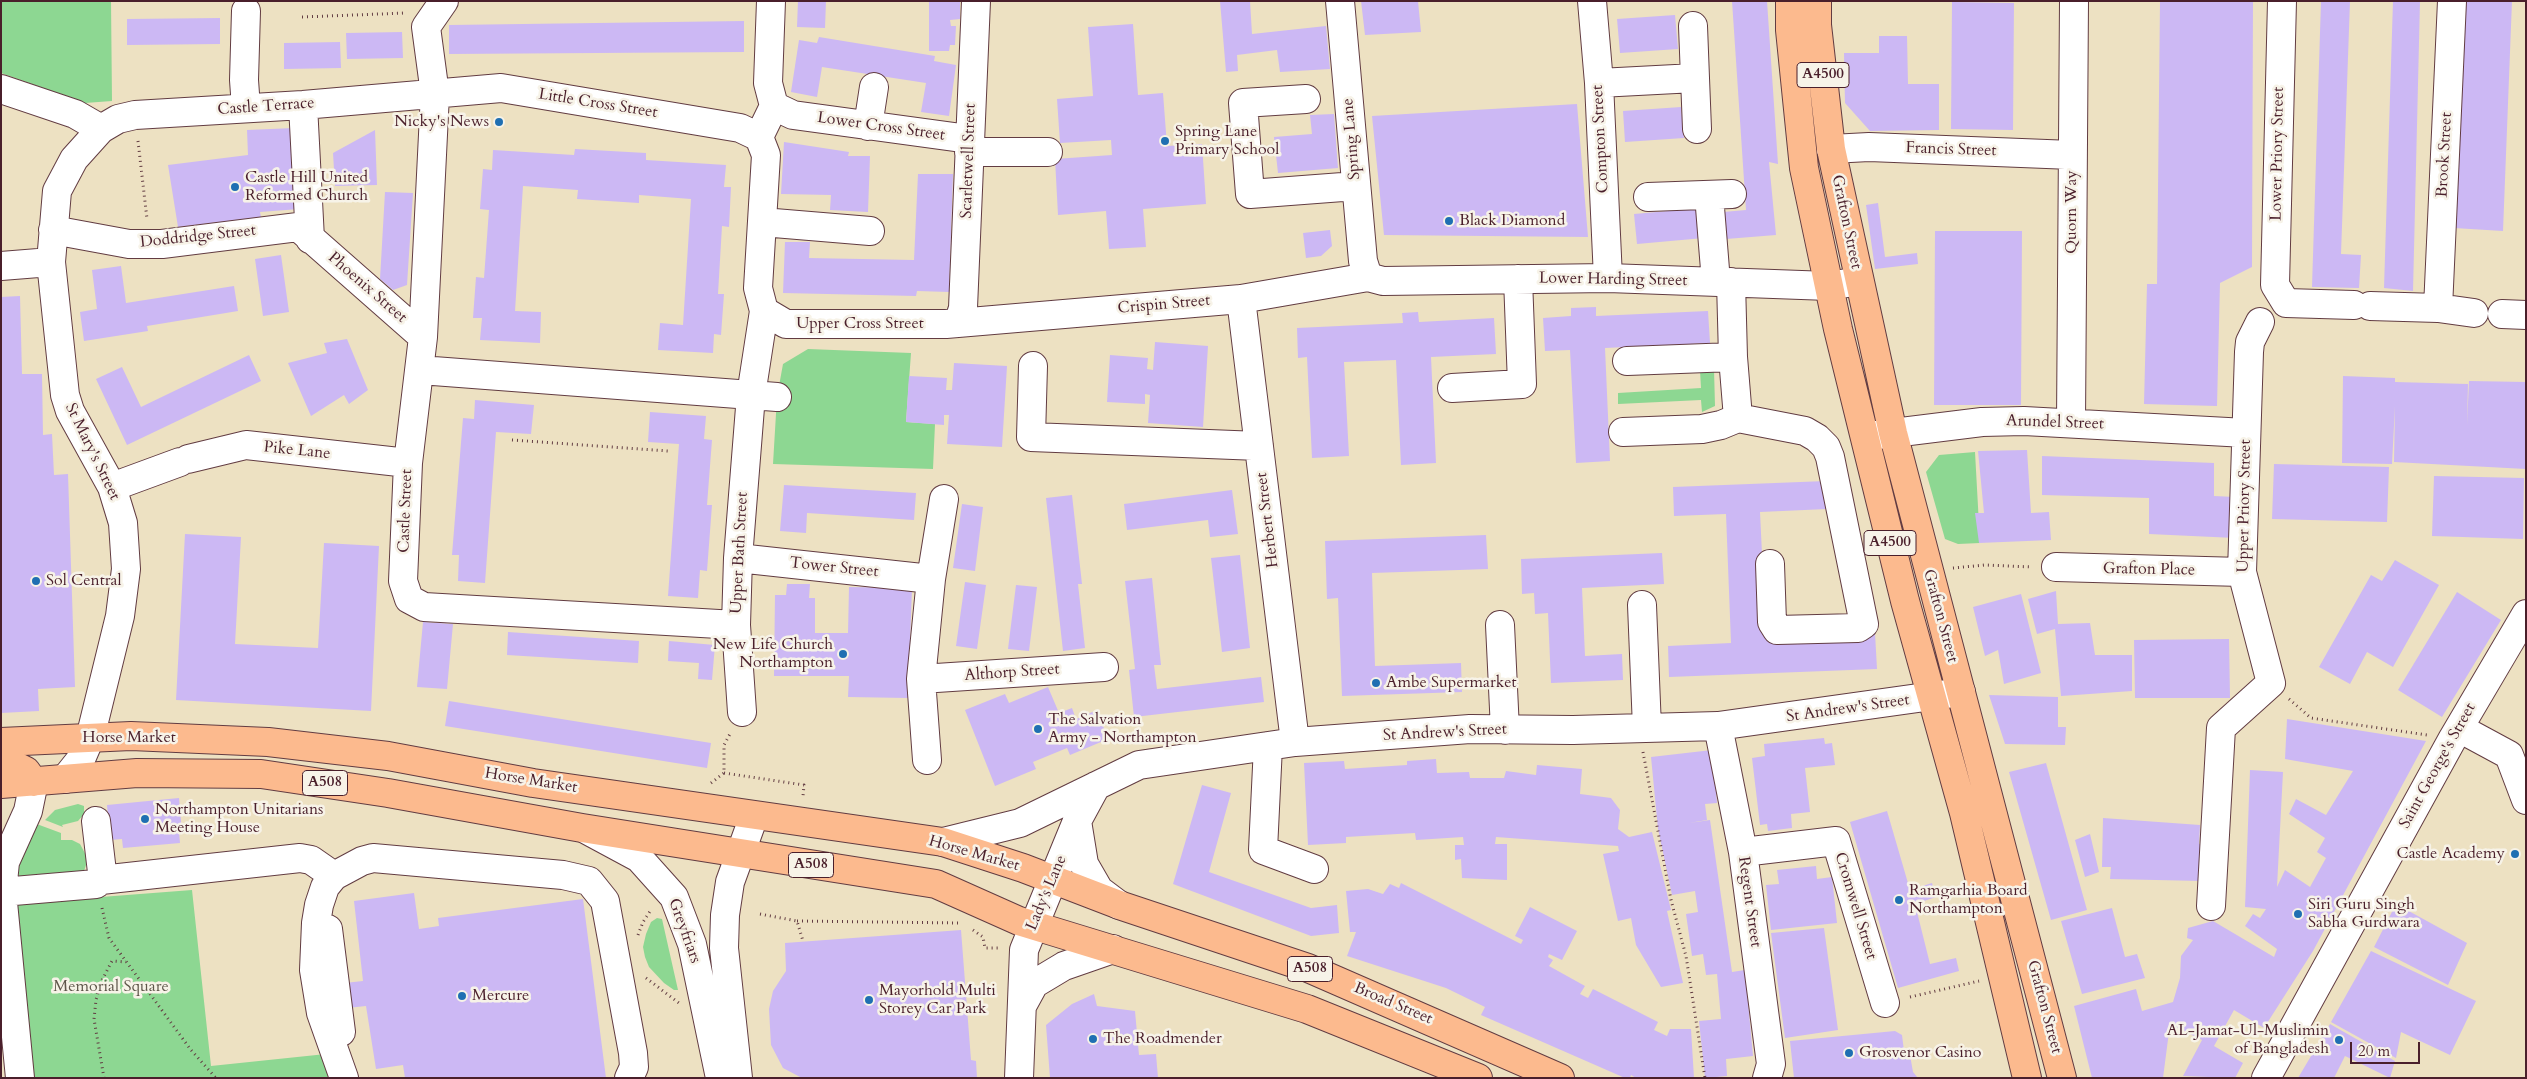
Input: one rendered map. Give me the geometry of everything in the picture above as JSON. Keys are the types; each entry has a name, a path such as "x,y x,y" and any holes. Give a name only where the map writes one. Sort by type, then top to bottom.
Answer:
{"main road":[{"name":"Grafton Street","path":"1790,1 1790,30 1804,168 1829,286 1864,437 1964,813 2027,1078"},
{"name":"Grafton Street","path":"1816,1 1831,149 1893,433 2062,1078"},
{"name":"Horse Market","path":"1,742 160,736 268,742 379,755 533,782 754,816 943,842 1053,880"},
{"path":"90,738 184,773"},
{"path":"1,764 12,764 26,771 34,782"},
{"name":"A508","path":"1,784 137,773 262,774 398,794 582,828 936,884 1033,925 1307,1009 1478,1078"},
{"name":"Broad Street","path":"1053,880 1122,906 1308,968 1560,1078"}],"street":[{"name":"Castle Street","path":"444,1 426,27 435,94 429,257 420,370 408,464 404,581 409,599 424,607 736,625"},
{"path":"759,137 784,111 768,82 771,1"},
{"name":"Scarletwell Street","path":"958,321 963,308 976,1"},
{"name":"Spring Lane","path":"1340,1 1363,261 1368,276"},
{"name":"Compton Street","path":"1592,1 1599,84 1608,278"},
{"name":"Quorn Way","path":"2071,423 2074,1"},
{"name":"Lower Priory Street","path":"2282,1 2274,285 2286,303 2438,308"},
{"name":"Brook Street","path":"2438,308 2452,1"},
{"path":"246,11 244,80 246,108"},
{"path":"1693,26 1698,129"},
{"path":"1599,84 1695,78"},
{"path":"868,126 874,87"},
{"name":"Little Cross Street","path":"435,94 500,88 740,128 759,137"},
{"path":"1,89 75,114 101,129"},
{"name":"Castle Terrace","path":"101,129 118,119 135,115 303,105 435,94"},
{"path":"1306,99 1243,103 1250,194 1356,186"},
{"path":"303,105 310,239"},
{"name":"Lower Cross Street","path":"784,111 969,146 1048,152"},
{"name":"St Mary's Street","path":"65,779 81,759 90,738 120,616 126,569 123,523 112,487 70,411 61,360 51,262 57,191 74,159 101,129"},
{"name":"Upper Bath Street","path":"742,712 736,625 738,558 764,396 764,311 758,288 766,155 759,137"},
{"name":"Francis Street","path":"1831,149 1869,147 2072,155"},
{"path":"1648,197 1721,194 1724,282 1738,418"},
{"path":"762,222 870,231"},
{"name":"Doddridge Street","path":"53,230 129,244 149,244 298,228 310,239"},
{"name":"Phoenix Street","path":"310,239 423,337"},
{"path":"1,266 51,262"},
{"name":"Lower Harding Street","path":"1368,276 1383,281 1608,278 1829,286 1859,281"},
{"name":"Crispin Street","path":"958,321 1241,299 1368,276"},
{"path":"1452,388 1522,384 1518,279"},
{"name":"Herbert Street","path":"1241,299 1295,742"},
{"path":"2438,308 2474,313"},
{"name":"Upper Cross Street","path":"764,311 786,324 946,324 958,321"},
{"name":"Upper Priory Street","path":"2260,322 2250,342 2249,352 2242,572 2271,684"},
{"path":"1627,361 1733,357"},
{"path":"1033,366 1031,437 1259,446"},
{"path":"420,370 764,396"},
{"path":"1623,432 1702,429 1738,418 1805,431 1826,447 1864,624 1858,628 1777,630 1772,622 1770,564"},
{"name":"Arundel Street","path":"1864,437 1982,422 2024,421 2246,433"},
{"name":"Pike Lane","path":"112,487 184,460 246,445 408,464"},
{"path":"927,760 921,679 931,579 944,499"},
{"name":"Tower Street","path":"738,558 931,579"},
{"name":"Grafton Place","path":"2056,567 2242,572"},
{"path":"1642,605 1643,728"},
{"name":"Saint George's Street","path":"2266,1078 2456,733 2526,614"},
{"path":"1500,625 1505,730"},
{"name":"Althorp Street","path":"921,679 1104,667"},
{"path":"2211,906 2221,728 2271,684"},
{"name":"St Andrew's Street","path":"943,842 1020,822 1139,765 1295,742 1470,729 1718,726 1961,692"},
{"name":"Regent Street","path":"1718,726 1743,852 1771,1064 1767,1078"},
{"path":"2456,733 2509,756 2526,800"},
{"path":"1268,746 1263,850 1314,869"},
{"path":"20,1078 3,925 2,892 5,862 28,811 34,782"},
{"name":"Lady's Lane","path":"1019,1078 1024,950 1077,821 1096,786"},
{"name":"Greyfriars","path":"738,1078 724,948 730,882 754,816"},
{"path":"96,821 98,882"},
{"path":"1077,821 1084,864 1099,890 1122,906"},
{"name":"Greyfriars","path":"582,828 639,858 674,897 692,944 720,1078"},
{"name":"Cromwell Street","path":"1743,852 1836,841 1885,1003"},
{"path":"2,892 300,858 311,860 334,876"},
{"path":"341,1068 342,1038 340,1015 326,922 320,901 325,888 334,876 362,860 373,858 563,875 589,881 605,901 633,1053 634,1067 628,1078"},
{"name":"Lady's Lane","path":"1022,1006 1034,984 1064,966 1113,948"}],"path":[{"path":"302,17 410,13"},
{"path":"135,115 149,244"},
{"path":"512,440 668,451"},
{"path":"1928,571 1985,565 2056,567"},
{"path":"2271,684 2312,718 2456,733"},
{"path":"724,773 724,745 742,712"},
{"path":"1643,728 1671,900 1686,956 1705,1078"},
{"path":"709,791 711,782 724,773 804,785 802,796"},
{"path":"98,882 109,938 191,1050 216,1078"},
{"path":"636,943 642,922 652,909"},
{"path":"760,914 797,921 963,923"},
{"path":"797,921 803,941"},
{"path":"970,928 983,937 985,948 1001,949"},
{"path":"104,1078 94,1019 96,1000 101,982 112,961 127,962"},
{"path":"642,971 646,979 684,1009"},
{"path":"1885,1003 2003,976"}],"green space":[{"path":"1,1 111,1 112,101 85,103 1,73"},
{"path":"808,349 911,353 906,422 935,424 933,469 773,464 777,397 783,364"},
{"path":"1714,369 1715,406 1702,412 1701,400 1618,404 1618,393 1701,388 1700,370"},
{"path":"1975,452 1980,543 1958,544 1945,539 1926,472 1939,455"},
{"path":"78,804 84,806 84,814 78,821 62,825 63,827 45,820 55,810"},
{"path":"34,823 61,833 61,840 72,840 80,844 88,859 82,877 21,879 17,872 16,863"},
{"name":"Memorial Square","path":"192,890 211,1066 326,1054 328,1078 31,1078 10,904"},
{"path":"657,918 662,919 678,990 674,990 664,983 649,967 645,957 643,947 646,934 651,922"}],"building":[{"path":"798,1 826,1 825,28 797,27"},
{"path":"929,1 960,1 960,19 950,20 951,26 956,26 955,45 950,45 949,51 929,51"},
{"path":"1220,1 1250,1 1252,34 1326,26 1330,69 1280,72 1277,50 1237,55 1238,71 1226,72"},
{"path":"1361,1 1418,1 1421,32 1365,35"},
{"path":"1732,1 1767,1 1778,164 1769,162 1776,235 1726,239 1723,212 1746,210"},
{"path":"2160,1 2253,1 2252,267 2220,283 2217,406 2144,404 2147,284 2157,284"},
{"path":"2321,1 2350,1 2341,254 2361,255 2359,288 2312,287"},
{"path":"2393,1 2420,1 2413,291 2384,288"},
{"path":"2464,1 2512,1 2503,231 2454,228"},
{"path":"1952,2 2014,3 2013,130 1951,129"},
{"path":"1675,15 1678,49 1620,53 1617,19"},
{"path":"220,18 220,44 127,45 127,19"},
{"path":"744,21 744,52 449,54 449,25"},
{"name":"Spring Lane Primary School","path":"1133,24 1138,95 1163,93 1167,146 1202,144 1206,204 1143,209 1146,247 1109,249 1106,211 1058,215 1055,159 1112,155 1111,140 1060,143 1057,99 1093,96 1088,27"},
{"path":"402,32 403,58 347,59 346,33"},
{"path":"1879,36 1907,36 1908,84 1939,84 1939,130 1870,131 1845,103 1844,53 1879,53"},
{"path":"819,37 935,56 934,61 956,65 949,116 921,112 926,83 822,67 817,97 791,92 799,40 817,43"},
{"path":"340,42 341,68 284,69 284,43"},
{"path":"1577,104 1588,237 1384,235 1372,116"},
{"path":"1681,107 1684,138 1625,142 1623,111"},
{"path":"1334,114 1338,168 1278,173 1274,137 1312,134 1310,115"},
{"name":"Castle Hill United Reformed Church","path":"294,128 299,209 260,212 261,217 178,227 168,165 248,155 247,130"},
{"path":"375,130 377,185 335,186 333,153"},
{"path":"784,142 849,152 848,156 870,156 868,212 830,210 831,195 781,194"},
{"path":"575,149 646,153 646,160 726,165 724,187 731,187 729,227 722,226 718,294 724,294 721,335 714,334 713,353 658,350 660,323 683,325 691,199 639,195 639,203 577,199 578,190 523,186 515,311 541,312 540,343 480,340 482,318 473,318 476,277 484,278 489,210 480,209 483,169 492,170 493,150 574,155"},
{"path":"918,174 953,174 949,292 917,291 916,296 783,293 785,242 810,242 809,258 914,260"},
{"path":"385,192 413,193 407,285 393,290 380,279"},
{"path":"1878,203 1885,257 1917,253 1918,264 1875,269 1866,205"},
{"path":"1702,208 1704,238 1637,244 1634,214"},
{"path":"1330,230 1332,246 1321,256 1306,258 1303,233"},
{"path":"1935,231 2022,231 2021,405 1934,405"},
{"path":"281,255 289,312 263,316 255,259"},
{"path":"121,266 126,303 234,286 238,311 147,326 148,331 84,341 80,312 97,309 92,270"},
{"name":"Sol Central","path":"20,296 22,374 42,374 43,435 52,434 54,475 68,474 75,687 38,689 39,711 1,713 1,297"},
{"path":"1596,307 1596,316 1708,311 1710,343 1605,348 1610,461 1576,463 1570,350 1545,351 1543,318 1571,316 1571,308"},
{"path":"1418,312 1419,322 1494,318 1496,354 1431,357 1436,463 1401,465 1396,360 1344,362 1349,456 1312,458 1307,357 1298,358 1297,328 1403,323 1402,313"},
{"path":"347,339 368,390 349,404 344,395 311,416 288,363 327,353 324,343"},
{"path":"1155,342 1208,346 1203,427 1148,423 1150,395 1145,394 1145,404 1107,402 1110,355 1148,358 1147,369 1153,370"},
{"path":"249,355 261,381 127,445 96,379 122,367 141,407"},
{"path":"954,363 1007,366 1002,447 947,444 949,415 944,415 944,425 906,422 909,376 947,378 946,390 952,390"},
{"path":"2343,376 2395,378 2395,382 2468,384 2467,425 2469,381 2526,382 2526,469 2394,462 2395,406 2392,464 2342,463"},
{"path":"475,400 534,405 531,434 496,432 485,583 458,581 459,555 452,555 463,418 474,419"},
{"path":"650,412 706,416 704,439 712,440 707,505 712,505 707,571 700,570 698,598 668,596 679,444 648,442"},
{"path":"2027,450 2031,513 2049,512 2051,540 1979,543 1975,513 1984,513 1978,451"},
{"path":"2042,456 2214,463 2214,496 2235,497 2235,538 2149,534 2149,498 2042,495"},
{"path":"2274,464 2389,467 2387,522 2272,519"},
{"path":"2434,476 2524,478 2523,539 2432,536"},
{"path":"1826,481 1827,509 1760,512 1766,638 1875,633 1877,669 1669,677 1668,646 1731,643 1726,514 1674,516 1673,487"},
{"path":"784,485 916,493 914,520 807,513 806,533 780,531"},
{"path":"1232,490 1238,534 1210,537 1208,520 1127,530 1124,504"},
{"path":"1072,495 1082,584 1078,584 1085,648 1063,651 1046,498"},
{"path":"962,504 983,507 975,571 953,568"},
{"path":"185,534 241,537 235,644 318,648 324,543 379,546 371,711 176,700"},
{"path":"1486,535 1488,569 1372,573 1375,666 1461,663 1462,692 1342,696 1338,598 1327,599 1325,541"},
{"path":"1662,553 1664,584 1582,588 1585,656 1622,654 1623,680 1551,683 1548,613 1535,614 1534,593 1522,594 1521,559"},
{"path":"1240,555 1250,648 1222,652 1211,558"},
{"path":"2395,560 2439,585 2393,667 2367,652 2350,684 2319,667 2371,575 2382,581"},
{"path":"1152,578 1161,665 1154,665 1157,689 1261,677 1264,702 1134,717 1129,670 1135,669 1125,581"},
{"path":"965,582 986,585 977,649 956,646"},
{"name":"New Life Church Northampton","path":"787,584 810,584 809,598 815,598 815,633 848,633 849,587 912,588 908,698 848,697 849,676 774,676 775,595 786,595"},
{"path":"1016,585 1037,587 1029,651 1008,649"},
{"path":"2056,591 2058,624 2090,623 2095,655 2132,655 2132,691 2061,696 2055,629 2037,634 2028,599"},
{"path":"2457,592 2501,620 2442,717 2398,690"},
{"path":"2021,594 2041,673 2004,684 1998,650 1985,656 1973,607"},
{"path":"423,622 453,624 447,689 417,687"},
{"path":"508,632 639,641 638,663 507,655"},
{"path":"2229,639 2230,698 2135,698 2134,640"},
{"path":"669,641 715,645 712,680 698,679 699,663 668,661"},
{"name":"The Salvation Army - Northampton","path":"1048,687 1059,713 1072,708 1076,719 1097,710 1108,739 1070,755 1067,748 1033,762 1036,769 995,786 965,710 1005,694 1009,703"},
{"path":"1989,695 2058,697 2058,727 2066,727 2065,745 2005,744"},
{"path":"449,701 711,743 707,768 445,726"},
{"path":"2287,719 2426,741 2313,951 2264,1028 2234,1010 2214,1046 2243,1063 2235,1078 2183,1076 2202,1040 2170,1024 2163,1078 2092,1078 2074,1006 2136,989 2142,1011 2173,1002 2180,978 2181,956 2193,940 2187,938 2188,928 2213,921 2274,957 2277,949 2245,926 2253,914 2260,918 2266,909 2245,907 2250,770 2283,772 2277,887 2285,870 2310,887 2326,858 2317,852 2325,838 2289,814 2296,799 2326,815 2353,771 2285,759"},
{"path":"1824,738 1825,744 1832,743 1835,765 1805,768 1810,812 1791,814 1792,828 1768,831 1767,824 1760,825 1752,758 1765,756 1764,744"},
{"path":"1712,750 1717,803 1705,804 1707,820 1689,823 1710,820 1732,972 1745,970 1753,1056 1726,1059 1727,1076 1705,1078 1699,1021 1721,1019 1717,974 1706,975 1703,954 1692,956 1686,914 1698,912 1695,891 1672,895 1658,829 1651,757"},
{"path":"1436,759 1437,773 1469,772 1470,778 1504,778 1506,771 1536,775 1537,765 1582,769 1580,794 1611,798 1620,810 1618,829 1629,837 1652,832 1671,910 1667,911 1683,983 1661,987 1636,945 1631,918 1618,921 1603,854 1619,851 1618,846 1496,837 1495,844 1507,844 1507,880 1462,878 1461,859 1455,860 1455,845 1464,845 1463,837 1416,840 1415,833 1346,837 1346,843 1308,845 1304,763 1344,761 1345,769 1407,765 1407,761"},
{"path":"2046,763 2087,910 2051,920 2009,772"},
{"path":"1202,785 1231,793 1209,872 1311,908 1337,905 1339,933 1311,936 1173,884"},
{"name":"Northampton Unitarians Meeting House","path":"179,798 182,832 179,832 180,843 123,848 122,839 110,840 107,805"},
{"name":"Ramgarhia Board Northampton","path":"1887,811 1910,890 1932,883 1936,897 1915,904 1930,964 1956,958 1959,971 1898,988 1850,822"},
{"path":"2103,818 2200,825 2199,844 2203,844 2202,881 2110,879 2111,867 2102,867"},
{"path":"2090,834 2099,872 2085,877 2075,840"},
{"path":"1816,866 1817,879 1832,877 1837,923 1771,930 1766,885 1779,884 1777,870"},
{"path":"1401,883 1521,944 1523,940 1515,936 1530,907 1577,931 1562,960 1549,954 1548,957 1553,960 1549,966 1585,986 1580,994 1588,998 1593,989 1658,1022 1654,1030 1667,1036 1670,1029 1691,1029 1694,1078 1636,1078 1631,1075 1630,1078 1625,1078 1481,1015 1485,1007 1446,988 1347,956 1356,932 1350,932 1346,891 1368,889 1383,894 1390,884 1399,888"},
{"name":"Mercure","path":"414,893 419,929 439,926 438,918 583,899 606,1078 405,1078 403,1065 376,1069 366,1006 329,1010 326,985 363,981 354,901"},
{"path":"2396,904 2467,943 2448,985 2374,947"},
{"path":"2112,908 2125,957 2137,954 2145,978 2082,994 2061,921"},
{"path":"1824,928 1838,1030 1785,1038 1771,933"},
{"name":"Mayorhold Multi Storey Car Park","path":"961,930 971,1060 976,1061 977,1078 802,1078 783,1068 771,1045 769,1009 773,991 786,971 785,943"},
{"path":"2371,951 2476,1001 2450,1055 2401,1032 2396,1058 2331,1022"},
{"name":"The Roadmender","path":"1094,994 1097,1006 1135,1011 1139,1055 1156,1054 1158,1078 1050,1078 1046,1025 1072,1004"},
{"name":"AL-Jamat-Ul-Muslimin of Bangladesh","path":"2330,1024 2395,1061 2390,1078 2345,1056 2334,1078 2298,1078"},
{"name":"Grosvenor Casino","path":"1895,1031 1902,1035 1904,1051 1910,1055 1913,1072 1918,1078 1794,1078 1790,1041"}],"place":[{"name":"Nicky's News","path":"499,122"},
{"name":"Spring Lane Primary School","path":"1165,141"},
{"name":"Castle Hill United Reformed Church","path":"235,187"},
{"name":"Black Diamond","path":"1449,221"},
{"name":"Sol Central","path":"36,581"},
{"name":"New Life Church Northampton","path":"843,654"},
{"name":"Ambe Supermarket","path":"1376,683"},
{"name":"The Salvation Army - Northampton","path":"1038,729"},
{"name":"Northampton Unitarians Meeting House","path":"145,819"},
{"name":"Castle Academy","path":"2515,854"},
{"name":"Ramgarhia Board Northampton","path":"1899,900"},
{"name":"Siri Guru Singh Sabha Gurdwara","path":"2298,914"},
{"name":"Mercure","path":"462,996"},
{"name":"Mayorhold Multi Storey Car Park","path":"869,1000"},
{"name":"The Roadmender","path":"1093,1039"},
{"name":"AL-Jamat-Ul-Muslimin of Bangladesh","path":"2339,1040"},
{"name":"Grosvenor Casino","path":"1849,1053"}]}
